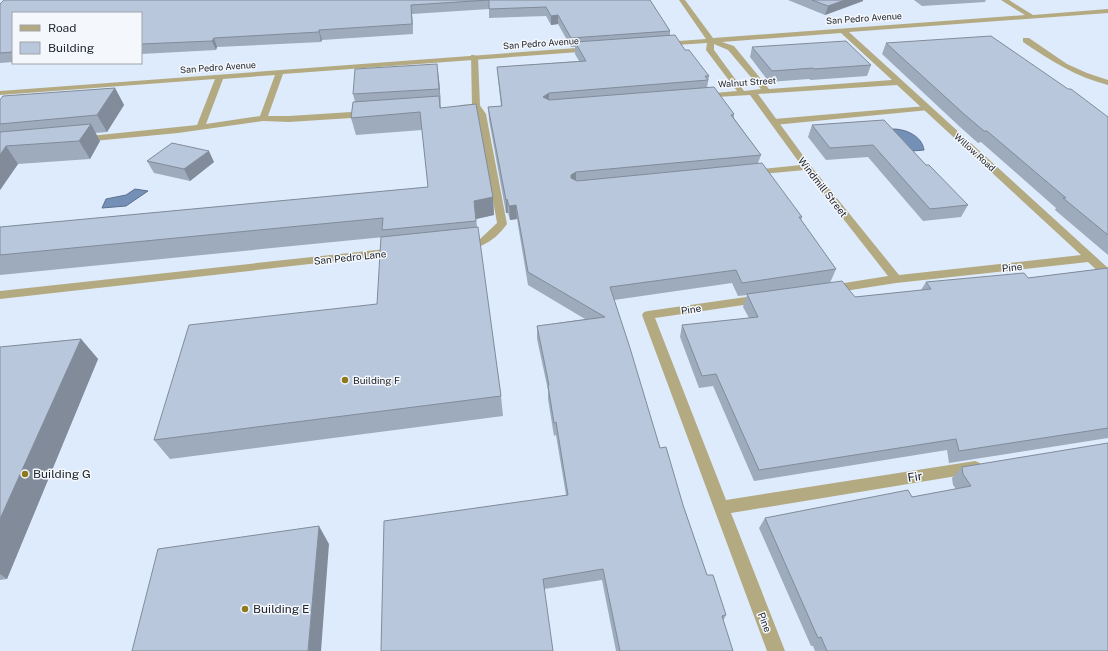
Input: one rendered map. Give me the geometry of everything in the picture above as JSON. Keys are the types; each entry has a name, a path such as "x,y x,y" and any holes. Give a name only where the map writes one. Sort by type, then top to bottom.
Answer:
{"street":[{"path":"682,0 711,41 731,48 766,91"},
{"path":"1004,0 1031,16"},
{"name":"San Pedro Avenue","path":"656,44 1108,11"},
{"name":"Willow Road","path":"842,30 1108,274"},
{"path":"1026,40 1059,64 1108,83"},
{"path":"711,41 710,50 742,92"},
{"name":"San Pedro Avenue","path":"0,93 601,48"},
{"path":"459,246 482,243 502,224 482,114 476,106 474,57"},
{"path":"263,118 280,72"},
{"path":"200,127 220,76"},
{"name":"Walnut Street","path":"696,96 899,82"},
{"name":"Windmill Street","path":"752,92 807,167 896,279"},
{"path":"453,107 476,106"},
{"path":"774,122 926,108"},
{"path":"70,140 200,127 263,118 289,119 375,113"},
{"path":"746,174 807,167"},
{"name":"San Pedro Lane","path":"0,295 403,252"},
{"name":"Pine","path":"818,290 896,279 1091,258"},
{"name":"Pine","path":"772,297 648,315 776,651"},
{"name":"Fir","path":"722,508 990,464"}],"water":[{"path":"893,129 903,130 913,134 923,145 924,150 912,151 890,132"},
{"path":"135,189 148,191 126,206 102,208 106,199 126,195"}],"building":[{"path":"4,0 489,0 411,5 412,24 319,30 319,32 214,38 212,41 142,44 142,12 12,12 12,52 0,53 0,4"},
{"path":"489,0 650,0 670,31 571,38 558,15 551,16 546,7 489,9"},
{"path":"812,0 845,0 828,6"},
{"path":"675,35 685,50 689,50 709,76 705,76 708,80 549,93 543,97 549,100 714,87 734,114 731,115 761,155 576,172 571,175 571,178 577,181 762,163 802,217 799,217 836,269 742,283 736,270 610,287 660,448 666,447 683,505 707,575 713,575 726,615 722,616 733,651 620,651 603,569 543,579 553,651 381,651 384,521 568,495 556,422 554,423 549,385 537,326 605,317 528,272 516,205 509,206 507,199 506,200 488,107 502,106 497,67 586,61 575,42"},
{"path":"991,36 1068,89 1071,89 1108,117 1108,235 1063,198 1066,198 987,131 984,131 964,114 886,43"},
{"path":"846,41 871,65 772,71 752,47"},
{"path":"437,64 439,89 353,94 355,69"},
{"path":"115,88 97,115 0,124 0,100 3,96"},
{"path":"439,96 440,108 476,104 493,197 474,201 476,221 382,230 383,218 0,255 0,227 428,187 420,112 351,118 353,102"},
{"path":"884,120 926,165 929,165 968,205 930,209 873,145 830,148 812,125"},
{"path":"91,124 79,141 6,146 0,155 0,132"},
{"path":"172,143 209,151 184,169 147,161"},
{"name":"Building F","path":"478,227 501,396 154,440 189,325 377,304 381,237"},
{"path":"1108,268 1108,428 959,451 956,439 759,470 716,374 702,376 682,325 758,317 747,294 842,281 855,297 931,289 926,282 1024,273 1028,278"},
{"path":"81,339 0,519 0,347"},
{"path":"1108,443 1108,651 827,651 821,637 818,638 765,518 908,490 912,497 971,486 963,474 962,467"},
{"name":"Building E","path":"319,526 308,651 132,651 158,549"}],"place":[{"name":"Building F","path":"345,380"},
{"name":"Building G","path":"25,474"},
{"name":"Building E","path":"245,609"}]}
